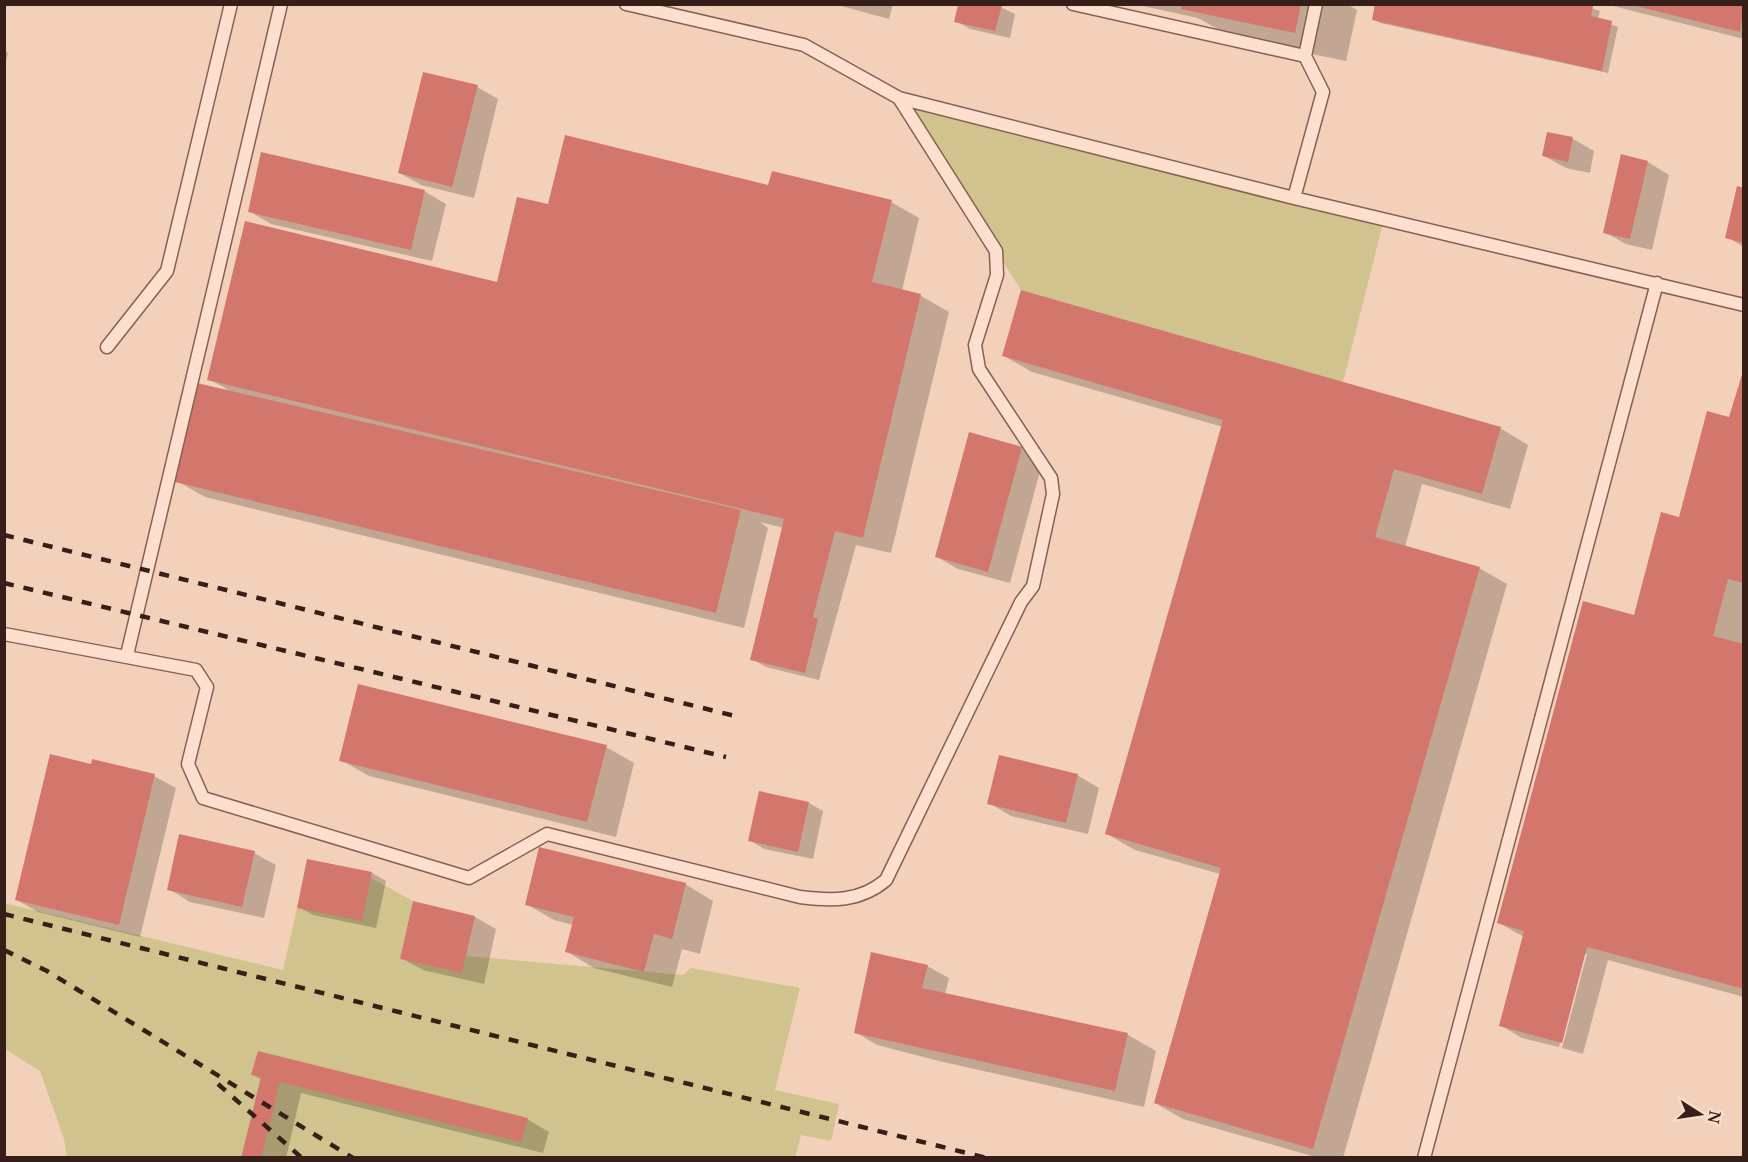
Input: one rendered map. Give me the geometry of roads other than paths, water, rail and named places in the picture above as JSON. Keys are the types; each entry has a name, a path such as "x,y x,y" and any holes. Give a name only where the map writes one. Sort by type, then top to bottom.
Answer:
{"lane":[{"path":"107,347 167,272 231,4"},
{"path":"127,655 281,4"},
{"path":"626,4 804,45 899,98 1294,198 1743,305"},
{"path":"1073,4 1305,57"},
{"path":"1294,198 1323,92 1305,57 1316,4"},
{"path":"4,634 127,655 195,670 207,687 188,764 203,798 469,878 547,834 800,897 827,901 850,899 872,892 885,880 1021,602 1033,586 1053,494 1051,478 979,369 975,345 997,275 996,250 899,98"},
{"path":"1424,1158 1657,283"}],"railway":[{"path":"4,535 735,716"},
{"path":"4,583 726,757"},
{"path":"4,914 987,1158"},
{"path":"4,950 47,971 353,1158"},
{"path":"218,1084 302,1158"}]}
